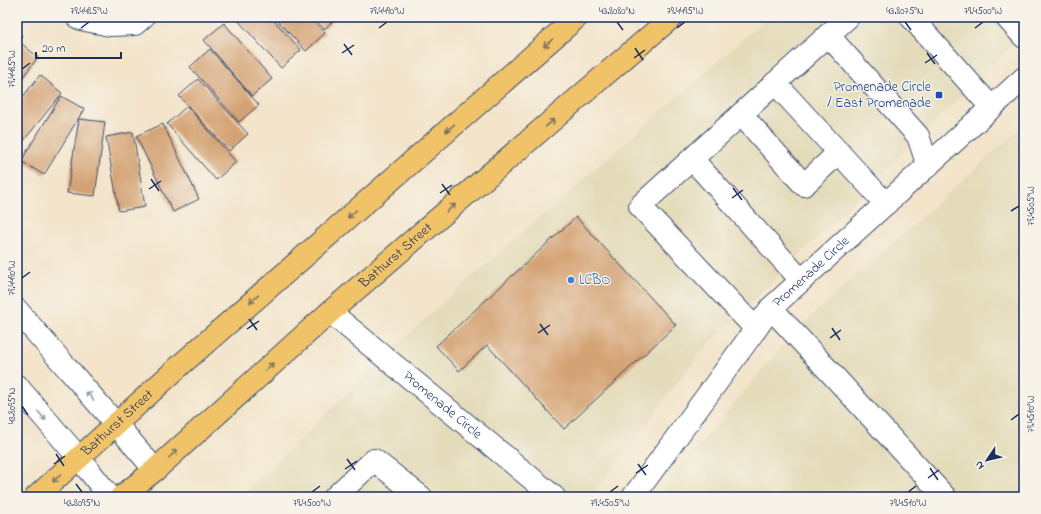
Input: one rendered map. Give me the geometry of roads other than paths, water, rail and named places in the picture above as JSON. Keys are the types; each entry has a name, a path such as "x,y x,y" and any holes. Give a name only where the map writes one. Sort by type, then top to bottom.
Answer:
{"main road":[{"name":"Bathurst Street","path":"36,497 185,360 577,17"},
{"name":"Bathurst Street","path":"121,497 155,470 330,312 672,17"}],"street":[{"path":"77,17 110,25 135,24 143,17"},
{"path":"756,329 640,206 848,17"},
{"path":"911,17 991,107"},
{"path":"1006,17 1024,37"},
{"path":"828,36 918,136 928,166"},
{"name":"Promenade Circle","path":"633,497 771,308 1024,78"},
{"path":"775,83 886,204"},
{"path":"741,114 804,185 839,152"},
{"path":"692,159 801,280"},
{"path":"771,308 945,497"},
{"path":"17,310 90,396 117,424 155,470"},
{"name":"Promenade Circle","path":"330,312 554,497"},
{"path":"17,386 79,458 110,497"},
{"path":"335,497 374,460 421,497"}],"place":[{"name":"Promenade Circle / East Promenade","path":"939,95"},
{"name":"LCBO","path":"571,280"}]}
